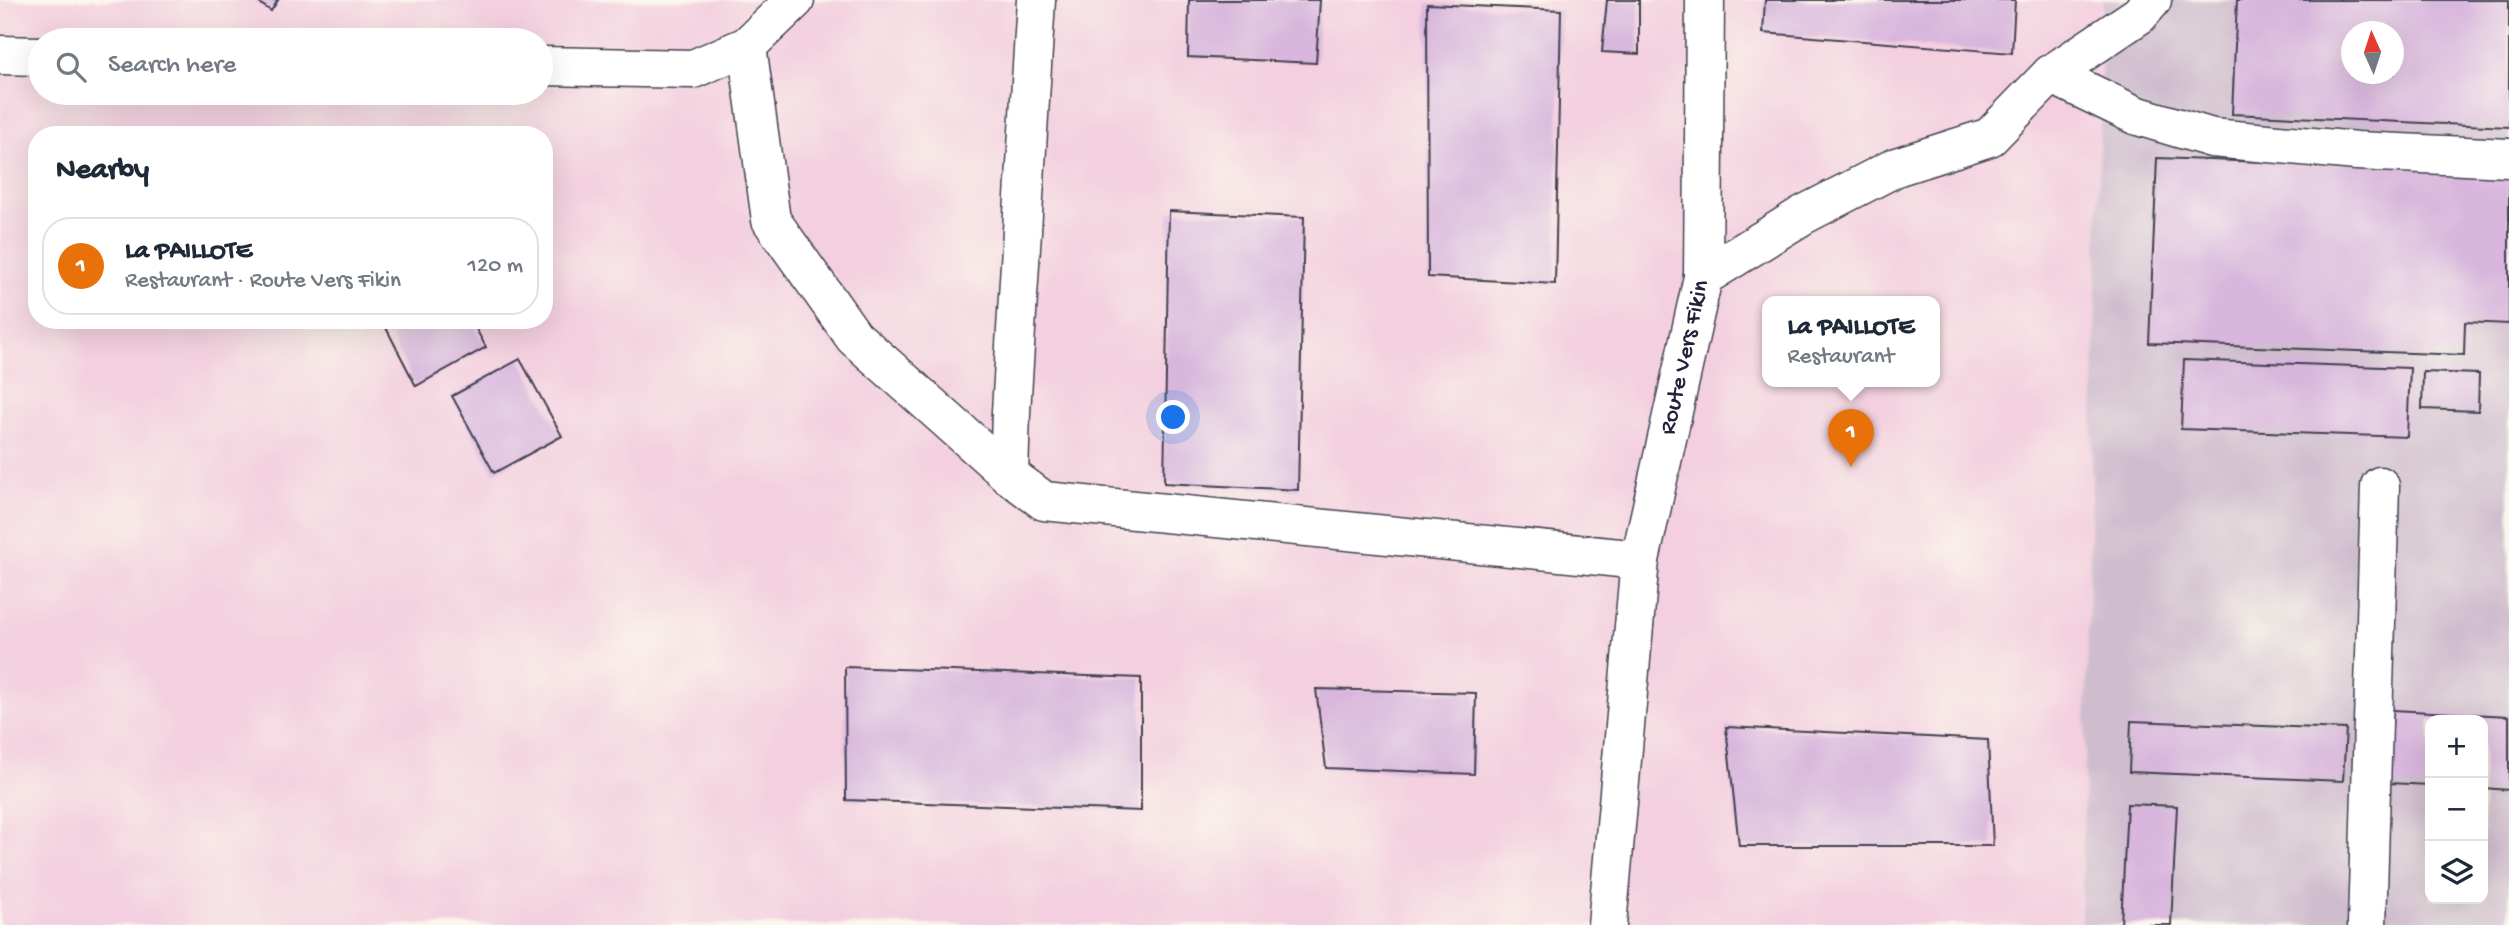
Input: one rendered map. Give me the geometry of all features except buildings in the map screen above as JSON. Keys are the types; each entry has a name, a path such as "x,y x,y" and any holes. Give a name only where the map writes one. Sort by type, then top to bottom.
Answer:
{"street":[{"path":"553,66 693,69 747,46 795,0"},
{"path":"1009,475 1036,0"},
{"path":"1703,277 1704,0"},
{"name":"Route Vers Fikin","path":"1607,925 1640,560 1703,277 1803,215 1896,167 1990,137 2051,74 2139,15 2152,0"},
{"path":"747,46 771,220 854,337 1009,475 1044,501 1640,560"},
{"path":"0,55 28,55"},
{"path":"2051,74 2135,114 2212,138 2357,151 2509,158"},
{"path":"2367,925 2380,486"}],"shaded area":[{"path":"0,0 2103,0 2081,925 0,925"},
{"path":"2103,0 2509,0 2509,925 2081,925"}],"place":[{"name":"La PAILLOTE","path":"1851,467"}]}
